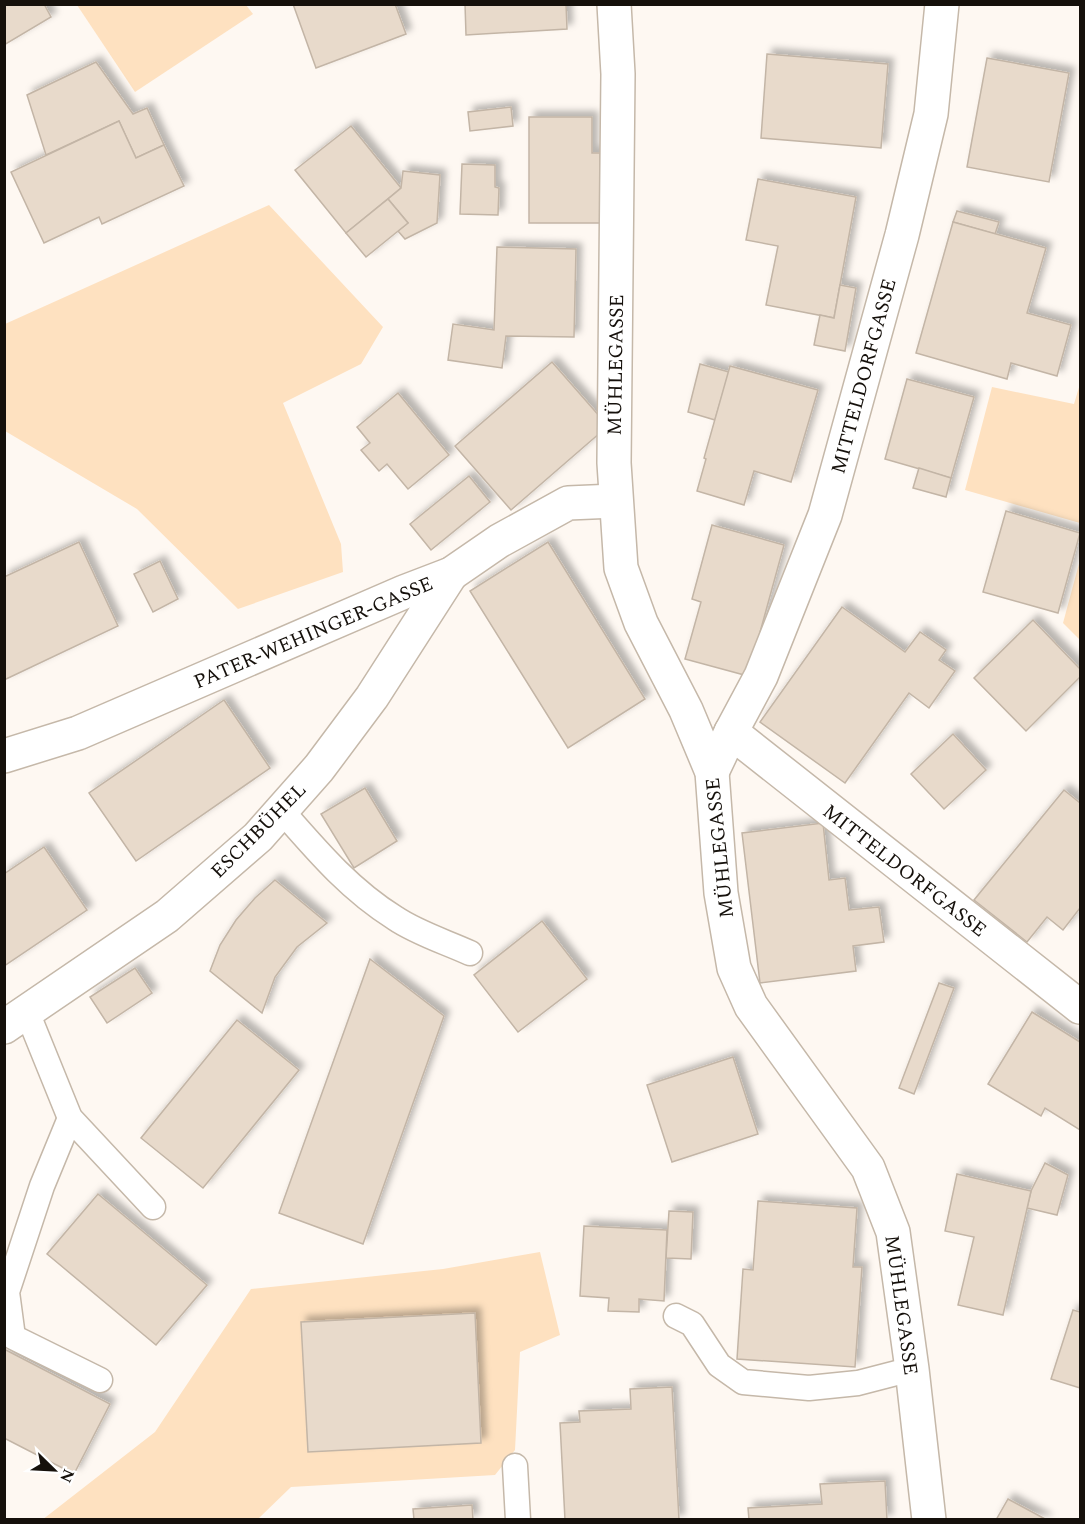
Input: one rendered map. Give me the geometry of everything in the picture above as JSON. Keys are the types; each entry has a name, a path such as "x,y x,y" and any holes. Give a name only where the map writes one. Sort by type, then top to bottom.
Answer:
{"street":[{"name":"MÜHLEGASSE","path":"614,4 618,74 615,501 621,568 641,623 686,710 712,772 721,893 734,968 751,1005 868,1168 893,1232 912,1369 929,1520"},
{"name":"MITTELDORFGASSE","path":"712,772 761,676 825,515 902,235 931,114 942,4"},
{"name":"PATER-WEHINGER-GASSE","path":"4,756 78,733 404,592 451,574 499,541 568,503 615,501"},
{"name":"ESCHBÜHEL","path":"16,1020 167,916 258,837 319,768 372,697 451,574"},
{"name":"MITTELDORFGASSE","path":"731,732 1080,1006"}],"lane":[{"path":"282,811 326,861 358,892 397,920 470,953"},
{"path":"16,1020 70,1118 153,1207"},
{"path":"70,1118 42,1186 7,1292 14,1337 100,1380"},
{"path":"676,1316 692,1324 720,1365 742,1382 809,1388 858,1383 912,1369"},
{"path":"515,1466 518,1520"}],"shaded area":[{"path":"77,5 246,5 253,14 135,92"},
{"path":"269,205 383,327 361,364 283,403 341,544 343,572 238,609 137,509 5,431 5,324"},
{"path":"1080,384 1080,523 965,490 992,387 1074,404"},
{"path":"1080,560 1080,640 1063,623"},
{"path":"540,1252 560,1335 520,1352 515,1450 495,1475 291,1487 258,1519 42,1520 155,1432 251,1289 443,1269"}],"building":[{"path":"4,4 44,4 51,17 4,45"},
{"path":"293,4 395,4 406,34 316,68"},
{"path":"465,4 566,4 567,29 466,35"},
{"path":"767,54 888,64 881,148 761,138"},
{"path":"987,58 1069,73 1049,182 967,167"},
{"path":"96,62 133,114 147,108 164,145 136,158 119,121 46,155 27,95"},
{"path":"511,107 513,126 470,131 468,112"},
{"path":"529,117 592,117 592,153 600,153 600,223 529,223"},
{"path":"119,121 136,158 164,145 184,186 102,224 99,217 44,243 11,172"},
{"path":"351,126 401,188 346,233 295,170"},
{"path":"462,164 495,165 495,187 499,188 498,215 460,214"},
{"path":"403,171 440,175 437,223 405,239 398,231 408,223 388,199 401,188"},
{"path":"758,179 856,197 834,318 766,305 778,246 746,240"},
{"path":"388,199 408,223 366,257 346,233"},
{"path":"957,211 999,222 995,234 953,222"},
{"path":"953,222 1046,248 1027,313 1071,325 1057,376 1011,363 1007,379 916,353"},
{"path":"497,247 576,249 574,337 506,336 502,368 448,360 453,324 494,330"},
{"path":"840,285 856,288 845,351 814,345 820,315 834,318"},
{"path":"552,362 608,426 511,510 455,446"},
{"path":"700,364 729,372 715,420 688,412"},
{"path":"730,366 818,390 791,482 754,471 744,505 697,491"},
{"path":"907,379 974,397 951,478 885,459"},
{"path":"398,393 449,455 408,489 387,464 379,471 361,450 370,443 357,427"},
{"path":"919,468 951,478 946,497 913,488"},
{"path":"469,476 490,502 431,550 410,524"},
{"path":"1006,511 1080,533 1058,613 983,592"},
{"path":"712,525 784,545 748,676 685,659 701,602 692,599"},
{"path":"79,542 118,626 4,680 4,577"},
{"path":"548,542 645,699 568,748 470,591"},
{"path":"160,561 178,599 153,612 134,574"},
{"path":"842,607 905,652 920,632 946,650 939,660 955,671 929,708 909,693 845,783 760,722"},
{"path":"1033,620 1080,669 1080,677 1026,731 974,678"},
{"path":"224,700 270,768 136,861 89,793"},
{"path":"953,734 986,770 944,809 911,774"},
{"path":"365,788 397,841 354,868 321,814"},
{"path":"1064,790 1080,803 1080,908 1063,930 1047,917 1027,942 974,900"},
{"path":"823,823 829,880 845,878 849,910 879,907 884,942 853,946 856,971 760,983 742,833"},
{"path":"44,847 87,910 4,966 4,874"},
{"path":"275,880 327,923 297,947 275,977 262,1013 210,971 220,945 236,920"},
{"path":"542,921 587,979 518,1032 474,975"},
{"path":"370,959 444,1016 363,1244 279,1213"},
{"path":"135,968 152,993 107,1023 90,997"},
{"path":"939,983 954,988 914,1094 899,1088"},
{"path":"1032,1012 1080,1042 1080,1130 1045,1108 1041,1116 988,1084"},
{"path":"237,1020 299,1070 203,1188 141,1138"},
{"path":"733,1057 758,1134 672,1162 647,1085"},
{"path":"1045,1163 1068,1175 1057,1215 1027,1208 1031,1191"},
{"path":"957,1174 1031,1191 1003,1315 958,1305 974,1237 945,1231"},
{"path":"98,1194 207,1285 156,1345 47,1254"},
{"path":"758,1201 857,1208 853,1267 862,1267 855,1367 737,1359 743,1269 753,1270"},
{"path":"669,1211 693,1212 691,1259 666,1258"},
{"path":"584,1226 667,1230 664,1301 639,1299 639,1312 608,1311 609,1298 580,1296"},
{"path":"1073,1310 1080,1312 1080,1388 1051,1379"},
{"path":"475,1313 481,1443 308,1452 301,1322"},
{"path":"4,1349 110,1404 74,1474 4,1438"},
{"path":"672,1387 679,1520 565,1520 560,1423 580,1422 579,1411 631,1409 630,1389"},
{"path":"885,1481 887,1520 749,1520 748,1508 822,1504 820,1484"},
{"path":"1008,1499 1047,1520 996,1520"},
{"path":"472,1505 473,1520 414,1520 413,1509"}]}
